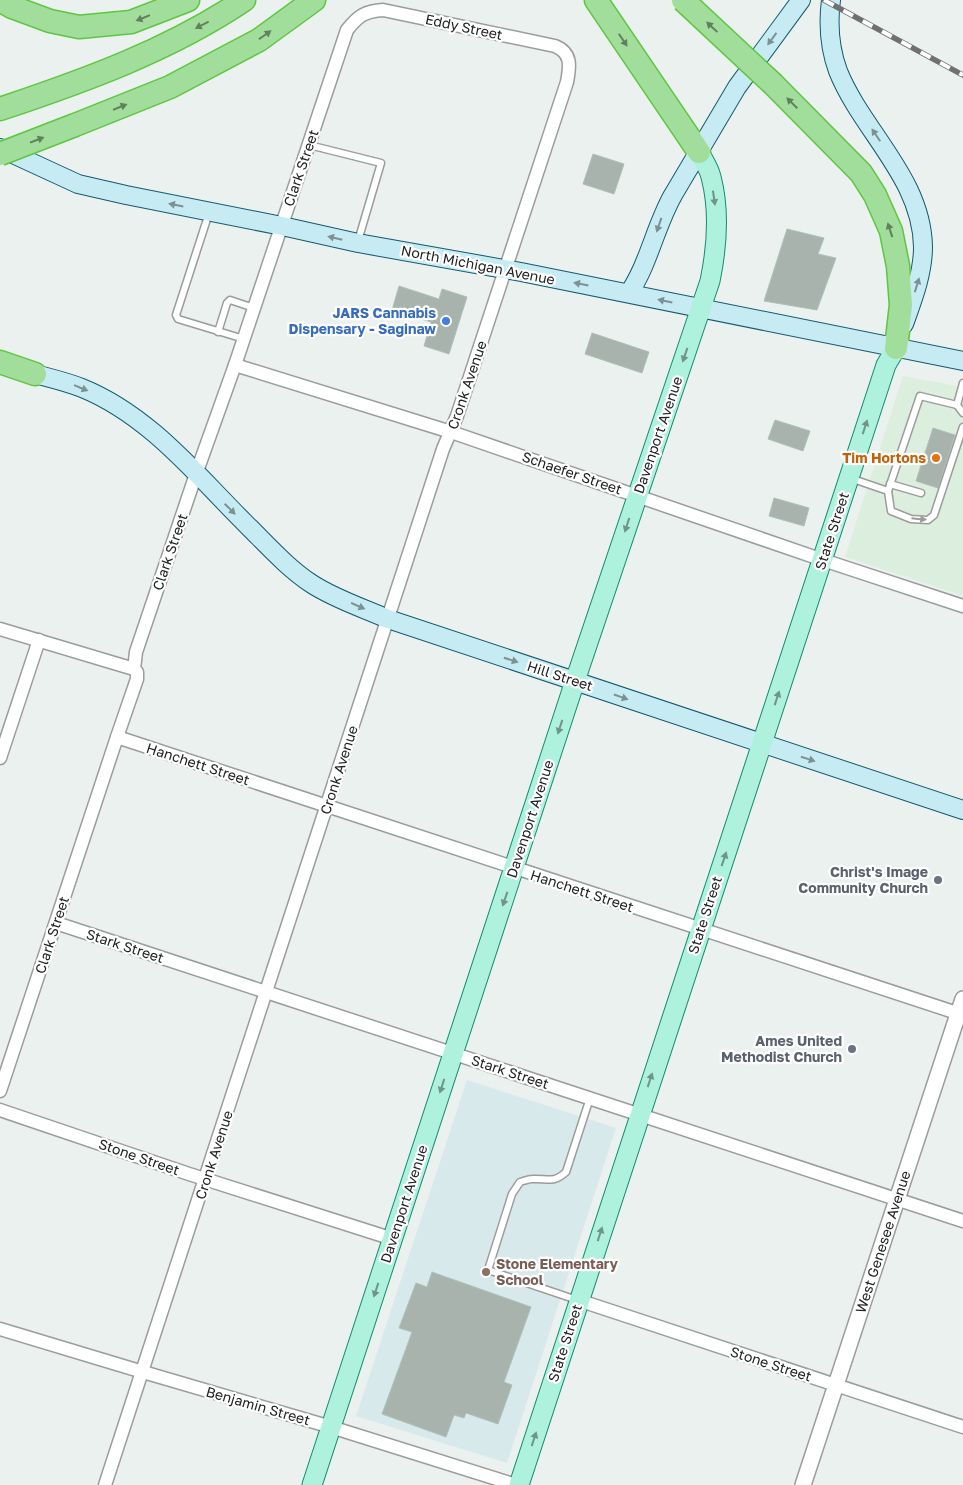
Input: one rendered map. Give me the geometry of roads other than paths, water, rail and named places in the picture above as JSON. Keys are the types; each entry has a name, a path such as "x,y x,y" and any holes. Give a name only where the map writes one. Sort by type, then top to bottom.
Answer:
{"highway":[{"path":"0,0 12,8 50,21 79,27 132,22 188,0"},
{"path":"0,109 63,88 139,57 224,13 244,0"},
{"path":"0,154 170,87 259,40 314,0"},
{"path":"596,0 699,152"},
{"path":"683,0 773,84 861,173 875,195 891,231 898,266 901,304 896,348"},
{"path":"0,362 35,374"}],"main road":[{"path":"629,294 645,264 663,213 737,87 801,0"},
{"path":"832,0 830,37 838,71 851,96 892,160 918,211 923,247 919,279 896,348"},
{"name":"North Michigan Avenue","path":"0,148 78,184 358,243 506,269 963,361"},
{"name":"Davenport Avenue","path":"312,1485 575,681 710,281 716,251 717,222 711,175 699,152"},
{"name":"State Street","path":"517,1485 886,365 896,348"},
{"path":"35,374 82,388 115,405 138,420 161,439 196,474"},
{"name":"Hill Street","path":"196,474 282,560 312,584 388,619 963,810"}],"street":[{"name":"Eddy Street","path":"360,17 371,11 383,10 555,46 563,49 567,55"},
{"name":"Clark Street","path":"0,1091 116,737 138,676 134,669 136,652 244,339 347,30 360,17"},
{"name":"Cronk Avenue","path":"105,1485 444,449 506,269 566,82 570,66 567,55"},
{"name":"Schaefer Street","path":"235,365 451,432 822,560 963,606"},
{"path":"0,367 35,374"},
{"path":"0,629 134,669"},
{"path":"0,758 40,640"},
{"name":"Hanchett Street","path":"116,737 961,1014"},
{"name":"Stark Street","path":"56,923 963,1221"},
{"name":"West Genesee Avenue","path":"804,1485 897,1200 961,1014 963,999"},
{"name":"Stone Street","path":"0,1110 189,1174 393,1239"},
{"name":"Stone Street","path":"578,1300 963,1427"},
{"name":"Benjamin Street","path":"0,1329 331,1427 517,1485"}],"lane":[{"path":"309,145 381,163 358,243"},
{"path":"209,212 176,315 178,319 244,339"},
{"path":"218,332 227,303 230,300 254,308"},
{"path":"957,405 963,383"},
{"path":"963,413 957,405 920,396 888,491 891,511 911,519 928,520 934,515 963,427"},
{"path":"849,477 888,491"},
{"path":"890,484 921,493"},
{"path":"578,1300 488,1270 512,1194 520,1182 532,1179 559,1178 566,1172 590,1098"}],"railway":[{"path":"824,0 963,75"}],"place":[{"name":"JARS Cannabis Dispensary - Saginaw","path":"446,321"},
{"name":"Tim Hortons","path":"936,458"},
{"name":"Christ's Image Community Church","path":"938,880"},
{"name":"Ames United Methodist Church","path":"852,1049"},
{"name":"Stone Elementary School","path":"486,1272"}]}
